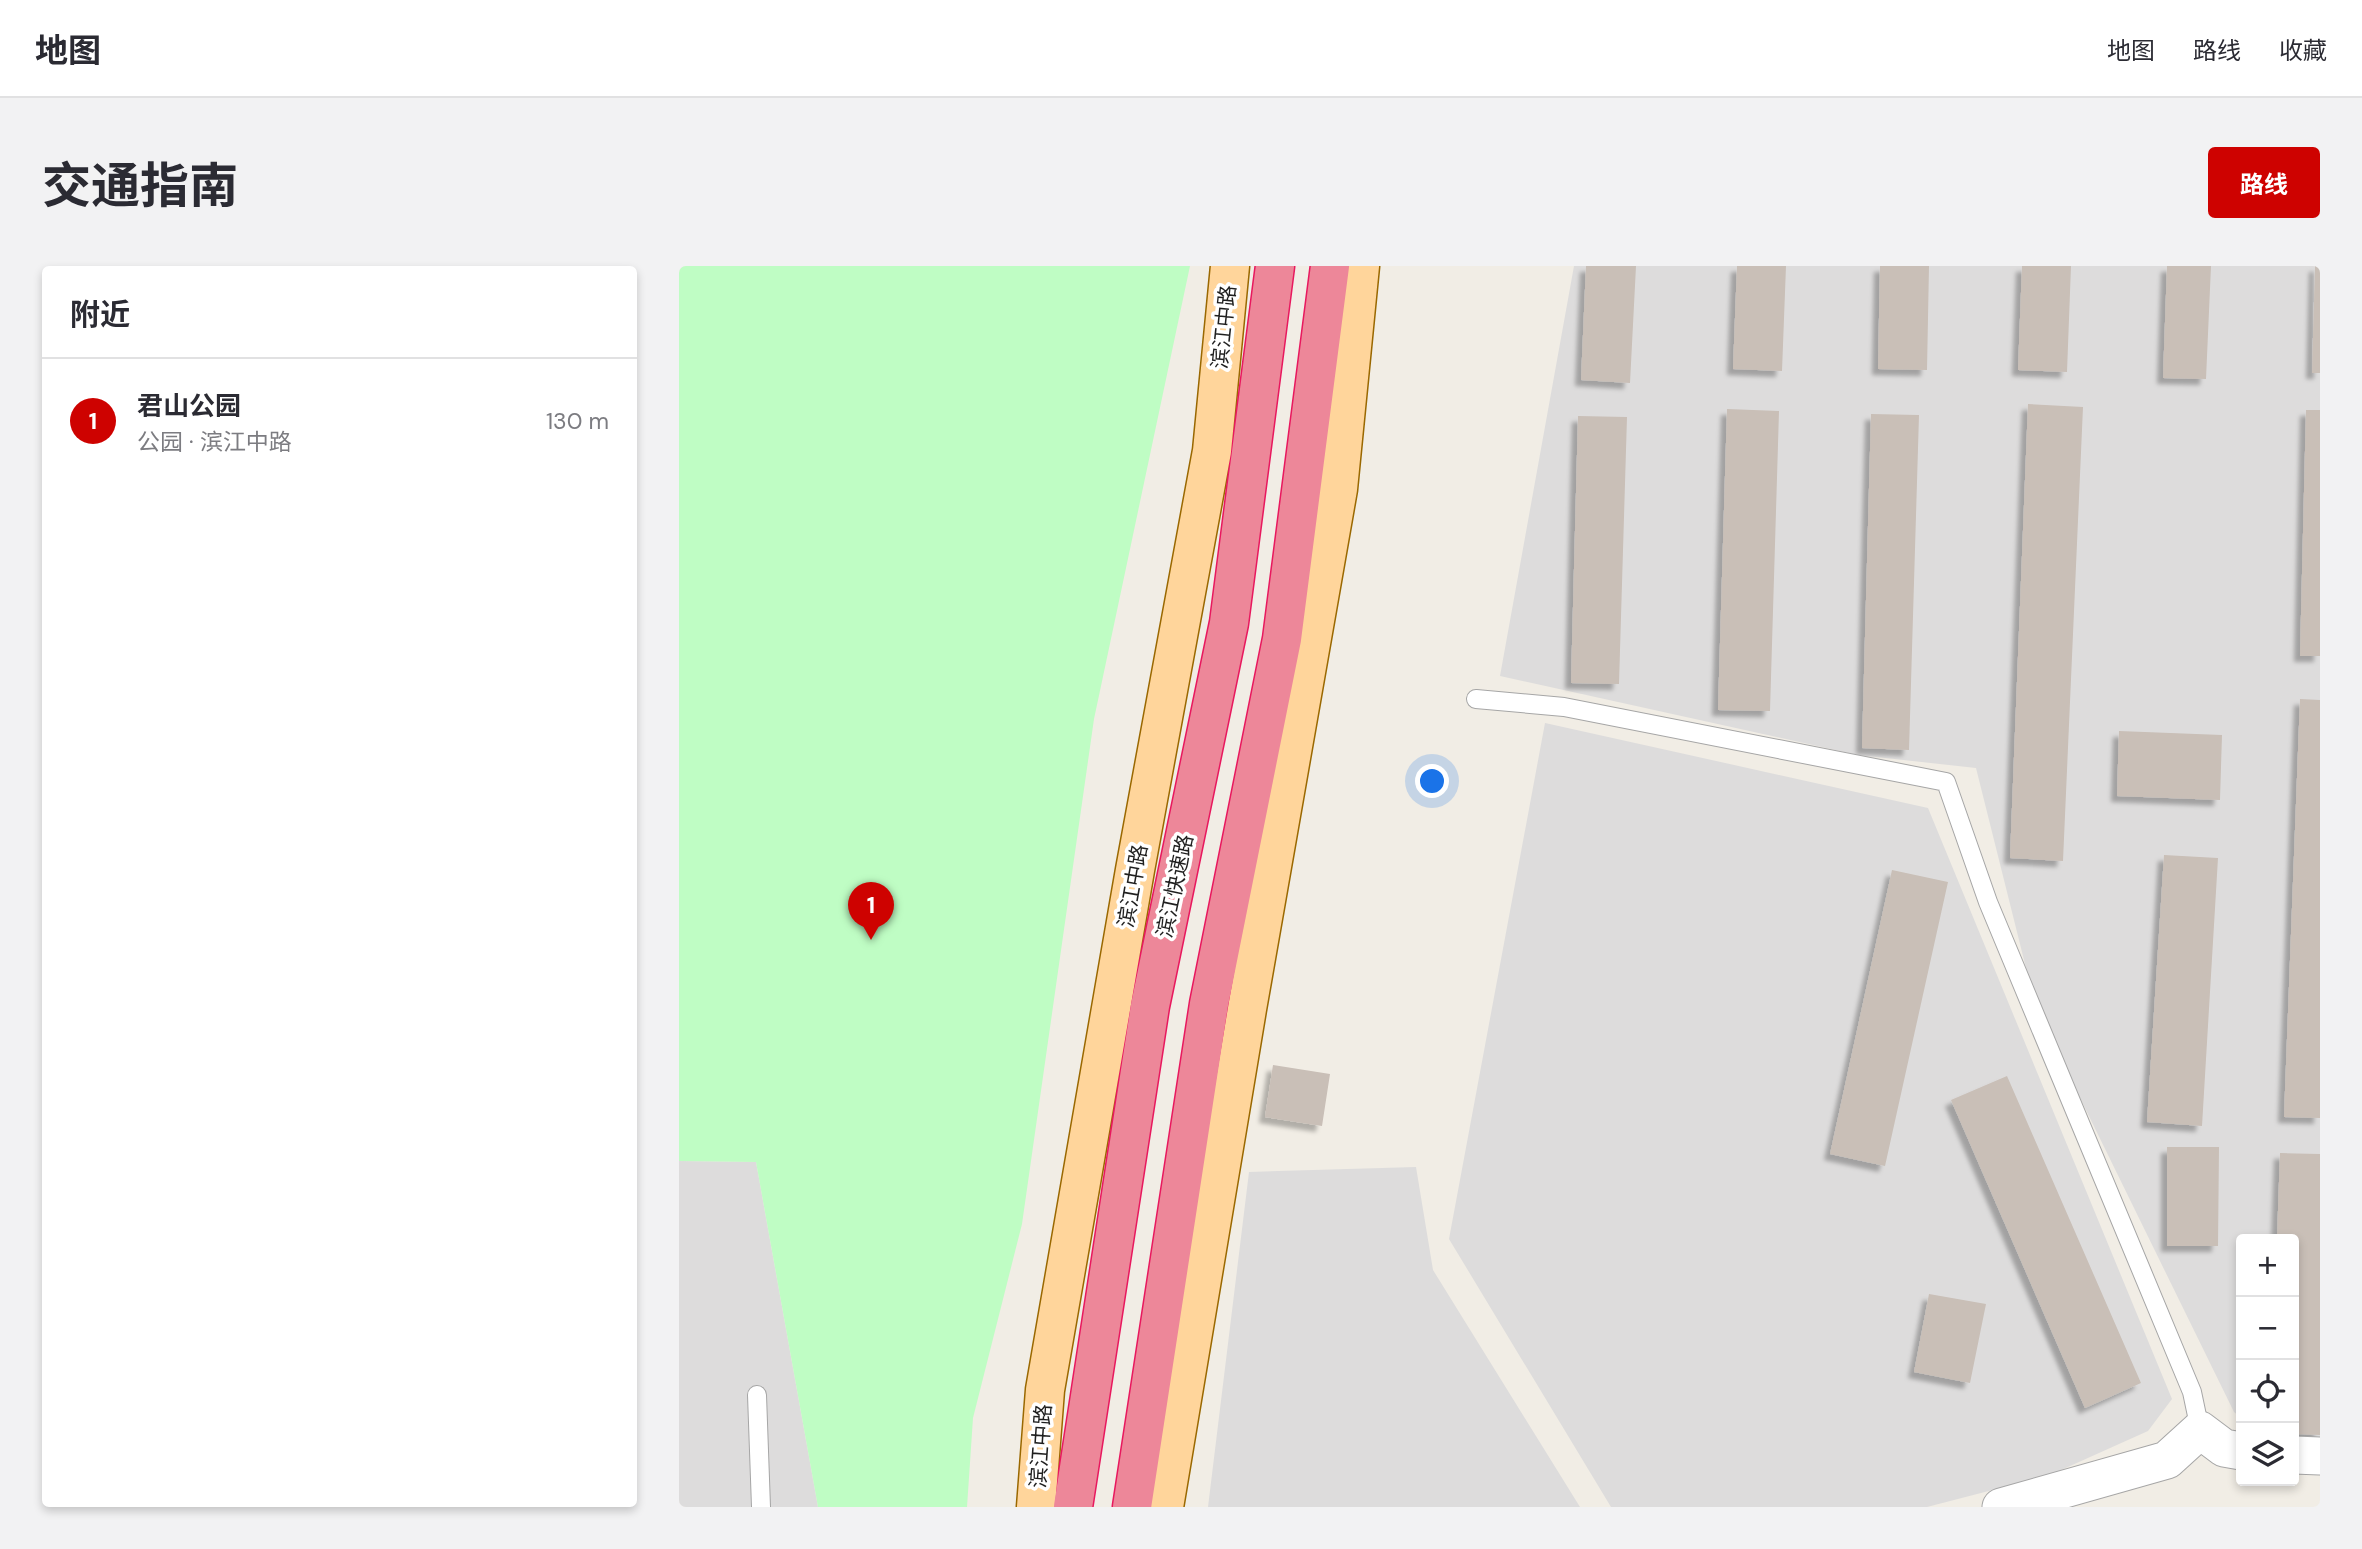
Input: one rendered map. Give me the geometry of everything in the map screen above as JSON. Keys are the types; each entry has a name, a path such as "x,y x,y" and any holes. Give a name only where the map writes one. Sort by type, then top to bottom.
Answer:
{"highway":[{"name":"滨江快速路","path":"1073,1507 1150,1006 1229,624 1275,266"},
{"path":"1132,1507 1209,1004 1282,639 1330,266"}],"main road":[{"name":"滨江中路","path":"1036,1507 1047,1376 1212,451 1230,266"},
{"path":"1164,1507 1338,489 1360,266"}],"street":[{"path":"2001,1507 2167,1460 2200,1430 2224,1448 2236,1450"},
{"path":"2299,1455 2320,1456"}],"lane":[{"path":"1476,699 1564,707 1946,782 1988,902 2192,1392 2200,1430"},
{"path":"757,1395 761,1507"}],"shaded area":[{"path":"1574,266 2320,266 2320,1442 2299,1441 2299,1234 2236,1234 2236,1414 2036,1008 1976,768 1858,755 1500,676"},
{"path":"1545,723 1928,808 2172,1399 2148,1431 2050,1475 1927,1507 1611,1507 1449,1239"},
{"path":"679,1161 756,1162 818,1507 679,1507"},
{"path":"1416,1167 1433,1270 1580,1507 1208,1507 1249,1172"}],"green space":[{"path":"679,266 1190,266 1094,719 1022,1224 973,1418 967,1507 818,1507 756,1162 679,1161"}],"building":[{"path":"1586,266 1636,266 1630,383 1581,380"},
{"path":"1737,266 1786,266 1782,371 1733,369"},
{"path":"1880,266 1929,266 1927,370 1878,369"},
{"path":"2022,266 2071,266 2067,372 2018,370"},
{"path":"2167,266 2211,266 2206,379 2163,378"},
{"path":"2315,266 2320,266 2320,373 2312,373"},
{"path":"2028,404 2083,407 2063,861 2010,858"},
{"path":"1727,409 1779,411 1770,711 1718,710"},
{"path":"2306,410 2320,410 2320,656 2300,656"},
{"path":"1871,414 1919,415 1909,750 1862,748"},
{"path":"1578,416 1627,417 1619,684 1571,683"},
{"path":"2300,699 2320,700 2320,1118 2284,1117"},
{"path":"2119,731 2222,735 2220,800 2117,796"},
{"path":"2164,855 2218,858 2202,1126 2147,1122"},
{"path":"1892,870 1948,882 1885,1166 1830,1154"},
{"path":"1273,1065 1330,1074 1322,1126 1265,1117"},
{"path":"2007,1076 2141,1383 2085,1408 1951,1100"},
{"path":"2167,1147 2219,1147 2218,1246 2167,1246"},
{"path":"2280,1153 2320,1154 2320,1435 2299,1434 2299,1234 2277,1234"},
{"path":"1929,1294 1986,1304 1970,1383 1914,1372"}],"place":[{"name":"君山公园","path":"871,940"}]}
